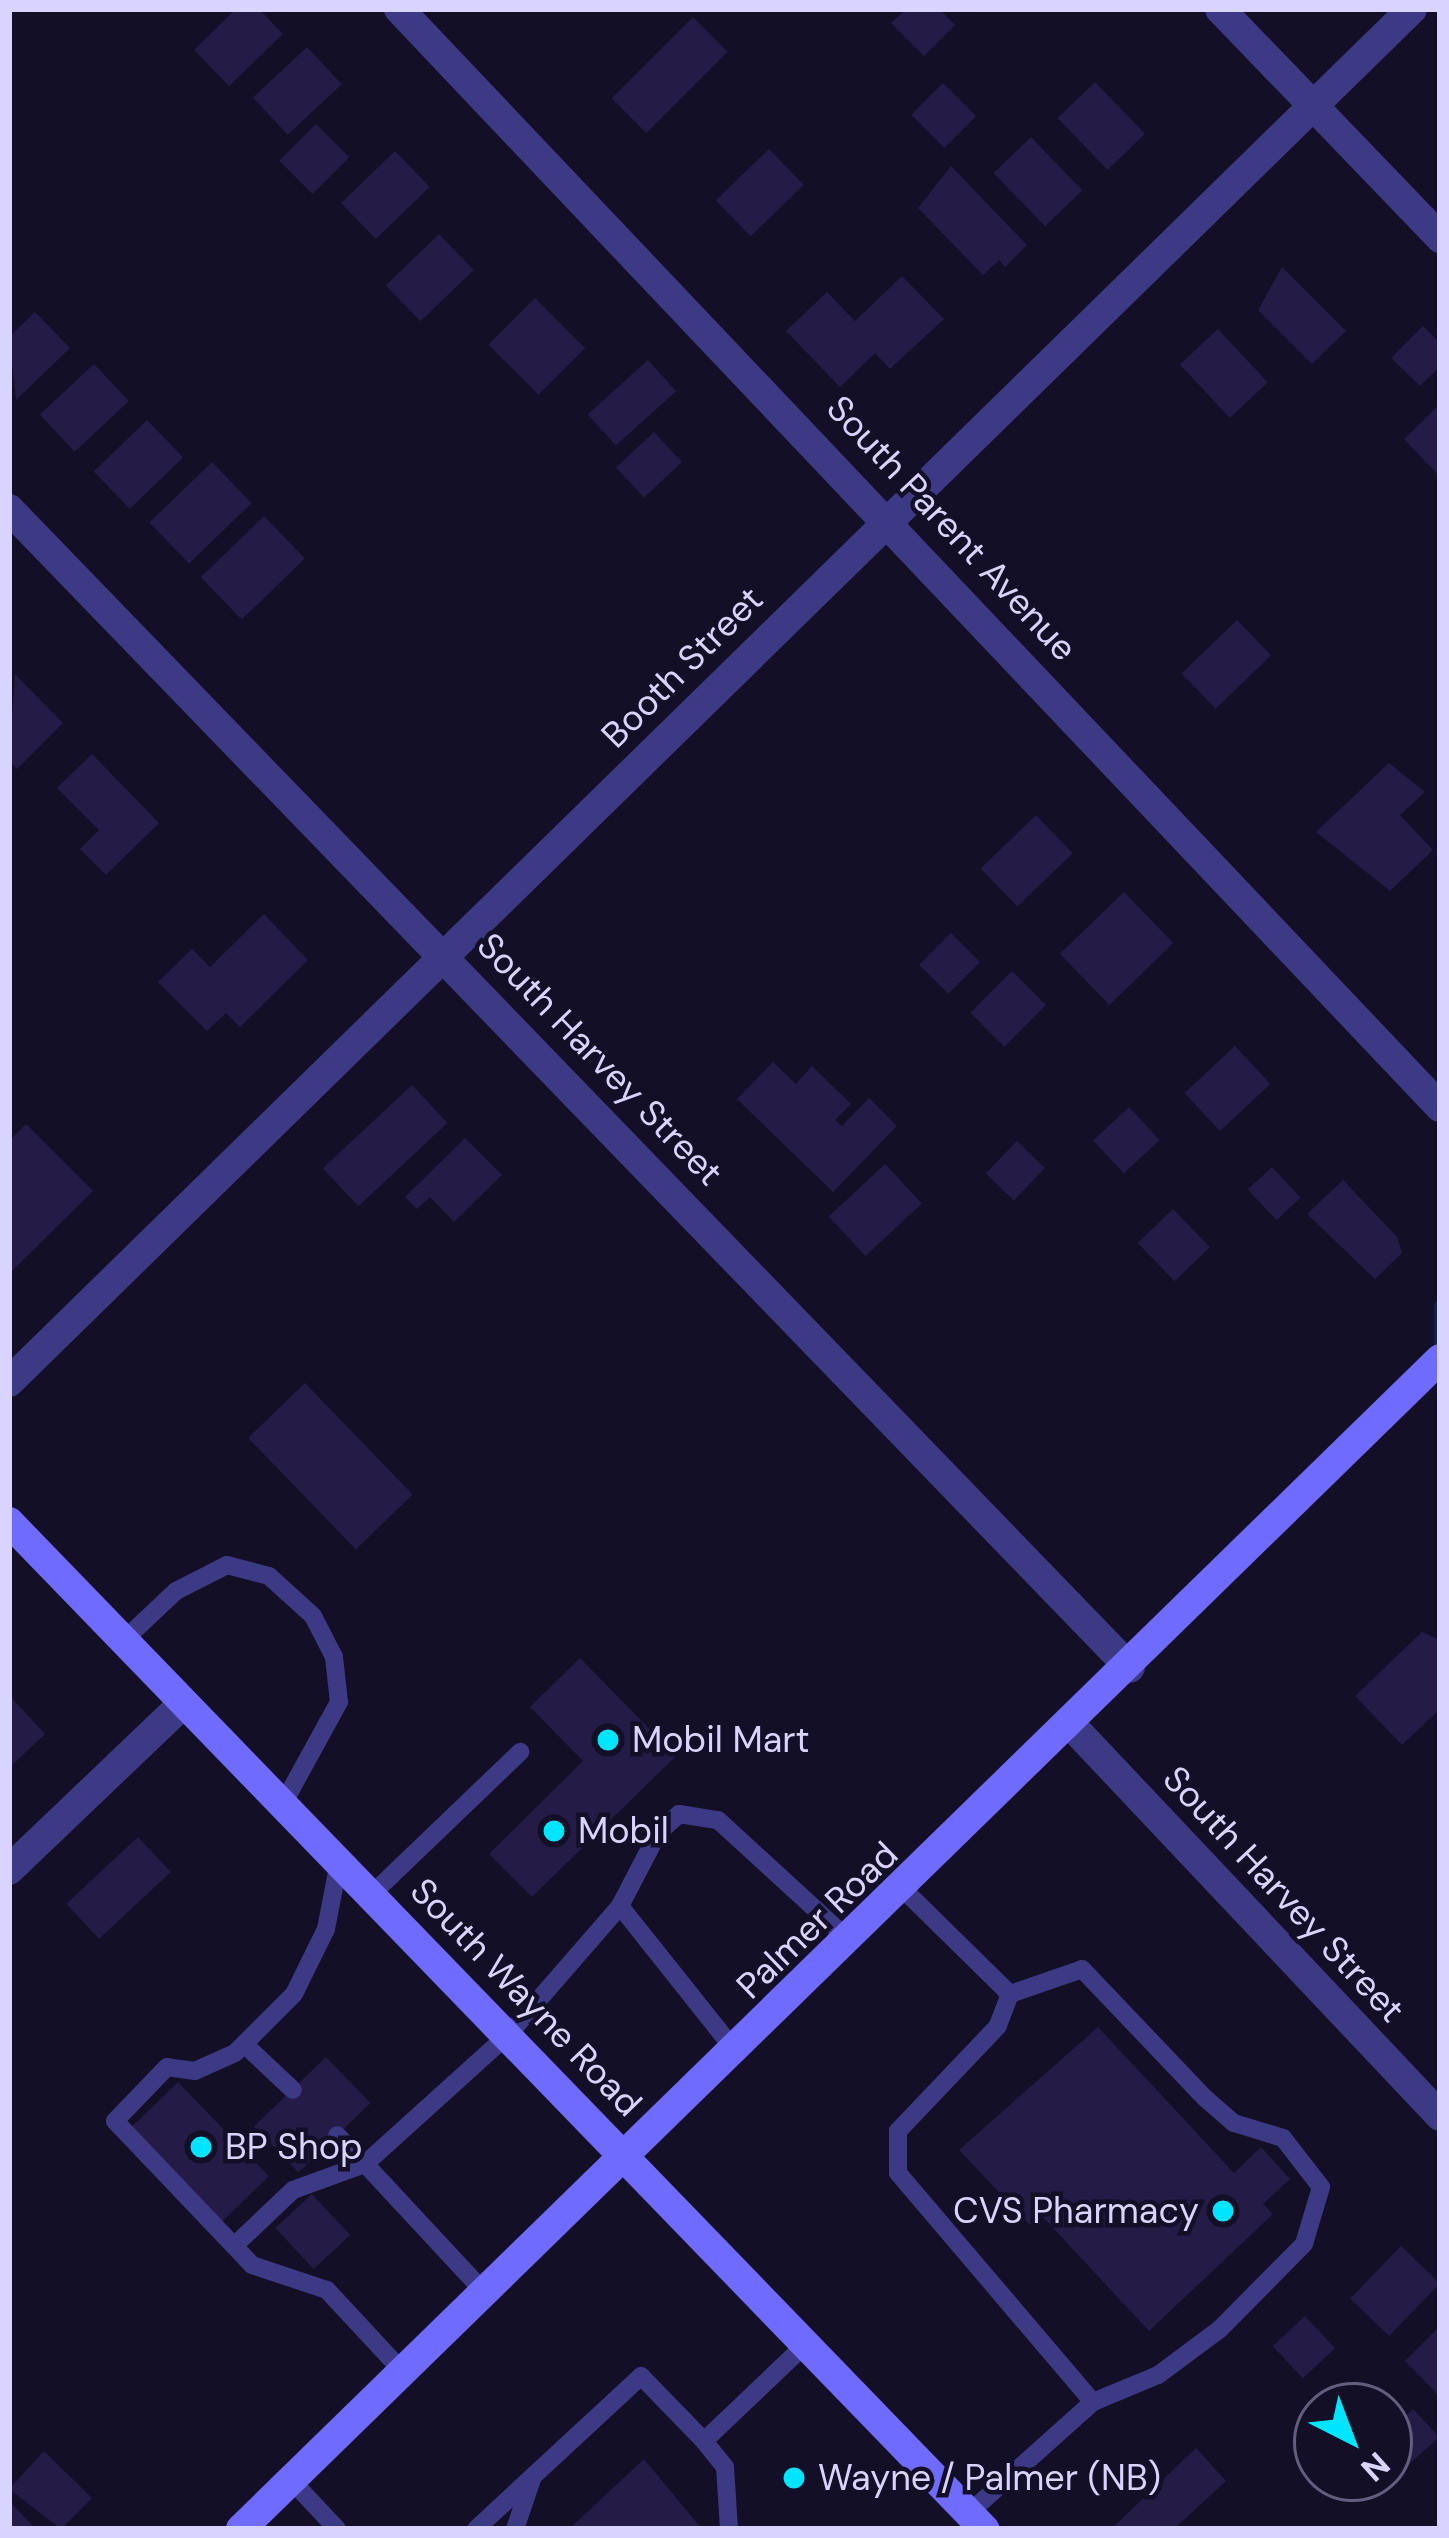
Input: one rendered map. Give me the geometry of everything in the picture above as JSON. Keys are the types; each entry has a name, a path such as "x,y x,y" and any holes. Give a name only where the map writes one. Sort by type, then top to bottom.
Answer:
{"street":[{"name":"South Parent Avenue","path":"399,9 890,517 1440,1107"},
{"path":"1220,9 1440,238"},
{"name":"Booth Street","path":"9,1382 1412,9"},
{"name":"South Harvey Street","path":"9,509 1130,1668"},
{"name":"Palmer Road","path":"241,2529 851,1942 1440,1359"},
{"name":"South Wayne Road","path":"9,1522 976,2521"},
{"path":"9,1870 184,1703"},
{"name":"South Harvey Street","path":"1072,1726 1440,2116"}],"lane":[{"path":"124,1640 176,1591 227,1564 268,1576 313,1616 334,1657 338,1702 283,1804"},
{"path":"371,1894 520,1752"},
{"path":"234,2246 293,2190 364,2164 508,2035 620,1906 658,1832 699,1811 851,1942"},
{"path":"339,1862 326,1929 294,1994 244,2044 195,2072 167,2067 115,2121 252,2265 327,2290 404,2373"},
{"path":"904,1890 1010,1994"},
{"path":"620,1906 737,2053"},
{"path":"976,2521 1093,2402 1158,2374 1220,2329 1304,2244 1321,2187 1283,2138 1234,2123 1205,2098 1082,1969 1010,1994"},
{"path":"1010,1994 998,2026 892,2150 898,2173 1093,2402"},
{"path":"244,2044 293,2090"},
{"path":"337,2134 486,2294"},
{"path":"704,2441 806,2344"},
{"path":"476,2529 641,2376 725,2467 729,2529"},
{"path":"514,2529 533,2476"},
{"path":"292,2481 337,2529"}],"building":[{"path":"236,9 259,9 283,34 229,86 194,50"},
{"path":"906,9 939,9 955,25 924,56 891,23"},
{"path":"693,17 728,52 646,133 612,98"},
{"path":"307,47 342,84 288,135 253,97"},
{"path":"1095,82 1145,134 1108,170 1058,118"},
{"path":"943,83 976,116 944,148 911,115"},
{"path":"316,124 349,157 312,194 279,161"},
{"path":"1031,137 1082,190 1045,226 994,173"},
{"path":"769,149 804,185 751,236 716,200"},
{"path":"395,151 430,187 376,239 341,203"},
{"path":"951,166 1027,245 1005,267 999,260 983,275 918,208"},
{"path":"439,234 474,270 421,321 386,285"},
{"path":"1282,267 1346,331 1312,364 1258,310"},
{"path":"902,276 944,319 890,369 875,353 840,387 786,331 827,292 855,321"},
{"path":"535,298 585,348 539,395 488,345"},
{"path":"35,312 70,348 16,400 9,337"},
{"path":"1423,326 1440,343 1440,366 1420,386 1391,358"},
{"path":"1218,329 1268,382 1230,418 1180,364"},
{"path":"648,360 676,391 616,445 588,414"},
{"path":"94,364 129,401 75,452 40,414"},
{"path":"1440,404 1440,477 1404,439"},
{"path":"147,420 183,457 130,509 94,471"},
{"path":"654,432 682,462 644,497 616,467"},
{"path":"212,462 252,503 189,563 149,522"},
{"path":"264,516 305,558 242,620 201,577"},
{"path":"1237,620 1271,655 1216,709 1182,673"},
{"path":"15,674 63,723 17,769 9,761"},
{"path":"92,754 159,823 106,875 80,849 99,830 57,788"},
{"path":"1389,763 1425,792 1400,815 1433,850 1390,891 1316,832"},
{"path":"1036,815 1073,853 1017,907 981,868"},
{"path":"1124,892 1173,943 1109,1005 1060,954"},
{"path":"264,914 308,960 240,1027 226,1013 207,1031 158,982 192,949 210,967"},
{"path":"951,933 980,962 948,994 919,965"},
{"path":"1012,971 1046,1005 1004,1047 970,1013"},
{"path":"1235,1046 1270,1084 1220,1131 1185,1093"},
{"path":"773,1062 796,1084 812,1066 851,1104 835,1120 842,1126 869,1098 897,1126 833,1192 737,1099"},
{"path":"412,1085 447,1123 358,1206 323,1168"},
{"path":"1129,1107 1160,1140 1124,1173 1093,1140"},
{"path":"26,1124 93,1191 9,1274 9,1141"},
{"path":"465,1138 502,1175 454,1222 430,1197 417,1209 405,1197"},
{"path":"1017,1141 1045,1168 1014,1200 986,1173"},
{"path":"885,1164 922,1203 866,1256 829,1217"},
{"path":"1272,1167 1301,1198 1277,1220 1248,1190"},
{"path":"1343,1180 1397,1237 1402,1253 1375,1279 1307,1214"},
{"path":"1173,1209 1210,1247 1175,1281 1138,1243"},
{"path":"305,1383 413,1494 356,1549 248,1438"},
{"path":"1422,1632 1440,1640 1440,1709 1402,1745 1355,1696"},
{"path":"580,1658 676,1756 532,1897 489,1854 583,1761 530,1707"},
{"path":"9,1695 45,1734 9,1768"},
{"path":"138,1837 171,1872 99,1939 66,1904"},
{"name":"CVS Pharmacy","path":"1098,2027 1234,2173 1261,2147 1290,2179 1263,2204 1273,2214 1149,2331 1041,2215 1030,2225 959,2150"},
{"path":"326,2057 370,2103 299,2173 254,2126"},
{"path":"178,2082 269,2176 222,2221 131,2127"},
{"path":"312,2194 350,2235 314,2269 275,2228"},
{"path":"1401,2246 1440,2284 1389,2336 1350,2299"},
{"path":"1305,2316 1335,2348 1303,2378 1273,2346"},
{"path":"1440,2326 1440,2397 1405,2361"},
{"path":"1413,2409 1439,2437 1413,2461"},
{"path":"1196,2448 1226,2481 1174,2529 1111,2529"},
{"path":"44,2451 92,2498 61,2529 9,2489"},
{"path":"644,2459 702,2529 569,2529"},
{"path":"9,2501 36,2529 9,2529"}],"waterway":[{"path":"1440,1306 1440,1355"}],"place":[{"name":"Mobil Mart","path":"608,1740"},
{"name":"Mobil","path":"554,1831"},
{"name":"BP Shop","path":"201,2147"},
{"name":"CVS Pharmacy","path":"1223,2211"},
{"name":"Wayne / Palmer (NB)","path":"794,2478"}]}
